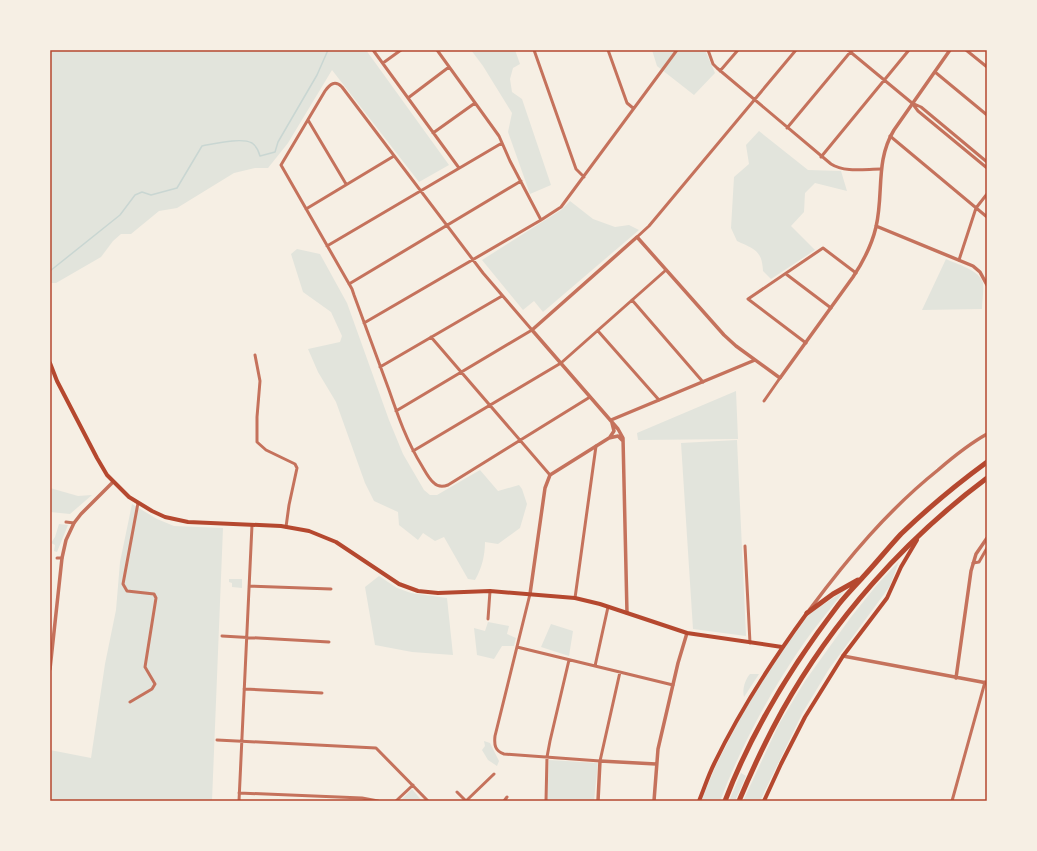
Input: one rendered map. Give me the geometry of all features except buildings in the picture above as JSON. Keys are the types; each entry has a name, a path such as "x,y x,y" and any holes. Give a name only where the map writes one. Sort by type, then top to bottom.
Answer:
{"highway":[{"path":"725,801 759,727 782,686 832,613 883,553 915,521 954,487 987,462"},
{"path":"740,801 759,756 779,717 816,656 881,574 956,502 987,478"},
{"path":"807,613 834,594 863,577"}],"main road":[{"path":"50,363 57,381 97,458 113,482 138,502 158,514 180,521 286,527 309,531 327,538 347,549 394,581 410,589 432,593 490,591 575,598 608,607 687,633 782,647"},
{"path":"764,801 805,717 843,656 887,598 901,567 920,535"},
{"path":"699,801 713,765 748,700 782,647 807,613"}],"street":[{"path":"373,50 459,168"},
{"path":"383,63 401,50"},
{"path":"437,50 499,136 541,220"},
{"path":"534,50 576,169 584,177"},
{"path":"608,50 627,103 633,108"},
{"path":"364,323 561,207 677,50"},
{"path":"708,50 713,64 720,71 831,164 840,168 881,169"},
{"path":"720,71 738,50"},
{"path":"396,412 532,330 637,237 649,226 796,50"},
{"path":"821,157 909,50"},
{"path":"764,401 856,272 869,246 876,226 884,150 890,136 950,50"},
{"path":"966,50 987,67"},
{"path":"787,128 850,51 912,103 918,111 987,168"},
{"path":"408,98 449,68"},
{"path":"935,72 987,115"},
{"path":"590,397 448,485 441,487 438,486 429,478 413,452 396,412 349,284 281,164 328,87 334,83 337,83 342,87 420,191 502,296 611,420 621,433 624,444 627,613"},
{"path":"433,133 475,103"},
{"path":"912,103 921,107 987,162"},
{"path":"308,120 346,184"},
{"path":"890,136 987,217"},
{"path":"327,246 502,143"},
{"path":"306,208 394,156"},
{"path":"349,284 521,181"},
{"path":"958,260 976,208 987,194"},
{"path":"876,226 977,269 984,277 987,285"},
{"path":"637,237 724,335 780,378"},
{"path":"806,343 748,299 823,248 856,272"},
{"path":"413,452 561,363 666,270"},
{"path":"786,274 831,308"},
{"path":"380,368 502,296"},
{"path":"632,300 703,382"},
{"path":"598,331 659,400"},
{"path":"432,337 550,475"},
{"path":"255,355 260,380 257,417 257,442 266,450 295,464 297,468 286,527"},
{"path":"611,420 755,360"},
{"path":"609,438 614,428 611,420"},
{"path":"807,613 843,565 883,520 911,492 940,467 987,434"},
{"path":"624,444 622,439 618,436 609,438 550,475 545,488 530,594 495,736 496,748 504,754 656,764"},
{"path":"575,598 596,446"},
{"path":"50,669 62,558 66,540 74,523 89,505 113,482"},
{"path":"130,702 152,689 155,684 145,667 156,598 154,594 126,591 123,584 138,502"},
{"path":"66,522 74,523"},
{"path":"239,801 252,525"},
{"path":"956,678 973,563 981,546 987,538"},
{"path":"745,546 750,643"},
{"path":"973,563 979,562 987,548"},
{"path":"56,558 62,558"},
{"path":"249,586 331,590"},
{"path":"488,619 490,591"},
{"path":"595,666 608,607"},
{"path":"654,801 656,764 660,743 673,685 687,633"},
{"path":"222,636 329,642"},
{"path":"517,647 673,685"},
{"path":"843,656 986,683 952,801"},
{"path":"546,801 547,757 569,660"},
{"path":"598,801 600,760 620,672"},
{"path":"244,689 322,693"},
{"path":"217,740 376,748 428,801"},
{"path":"457,792 466,801 494,774"},
{"path":"396,801 413,785"},
{"path":"239,794 362,798 378,801"},
{"path":"504,801 507,798"}],"shaded area":[{"path":"50,50 366,50 449,165 419,182 332,70 288,143 268,168 255,168 234,173 177,208 159,211 131,234 121,234 113,241 101,257 56,283 50,283"},
{"path":"471,50 515,50 520,64 513,68 510,79 512,92 522,99 551,185 530,194 508,132 512,113 483,66"},
{"path":"652,50 705,50 715,73 694,95 657,66"},
{"path":"759,131 808,170 841,171 847,191 815,183 805,193 804,212 791,226 815,250 771,279 763,271 759,254 752,248 737,241 731,228 734,177 749,164 746,145"},
{"path":"570,201 593,219 615,227 629,225 639,230 543,312 534,301 523,310 482,260 561,210"},
{"path":"297,249 320,254 347,303 389,420 403,454 424,490 430,495 437,495 480,470 498,491 519,485 522,489 527,504 520,528 498,544 485,542 483,561 475,580 468,579 444,537 435,541 423,533 418,540 399,525 398,512 374,501 365,483 336,402 318,372 308,349 340,342 342,336 331,312 303,292 291,254"},
{"path":"946,259 973,271 981,278 983,283 982,309 922,310"},
{"path":"736,391 738,439 638,440 637,433"},
{"path":"737,440 746,636 693,629 681,443"},
{"path":"50,488 78,496 92,495 70,514 50,512"},
{"path":"132,504 157,519 174,526 223,528 212,801 50,801 50,750 91,758 105,664 116,610 120,562"},
{"path":"59,524 68,525 57,552 54,551 55,545 51,543 55,537"},
{"path":"899,561 890,586 829,669 803,712 760,801 743,801 779,724 805,681 851,617"},
{"path":"379,576 397,588 411,593 447,598 453,655 412,652 375,645 365,587"},
{"path":"229,579 242,579 242,588 232,587 232,583 229,582"},
{"path":"845,590 815,627 769,698 738,759 720,801 701,801 716,765 747,705 770,668 809,614"},
{"path":"488,622 509,626 507,634 516,638 514,646 502,646 494,659 477,655 474,628 485,631"},
{"path":"551,624 573,631 569,656 541,647"},
{"path":"750,674 759,674 744,697 744,685"},
{"path":"484,741 490,743 499,761 497,766 488,760 482,750 485,746"},
{"path":"549,760 598,763 594,801 547,801"},
{"path":"741,773 746,776 735,801 729,801"},
{"path":"412,789 422,801 400,801"}],"waterway":[{"path":"50,271 120,215 135,195 142,192 151,195 177,188 202,146 227,142 247,141 255,146 260,156 275,152 278,142 317,75 328,50"}]}
